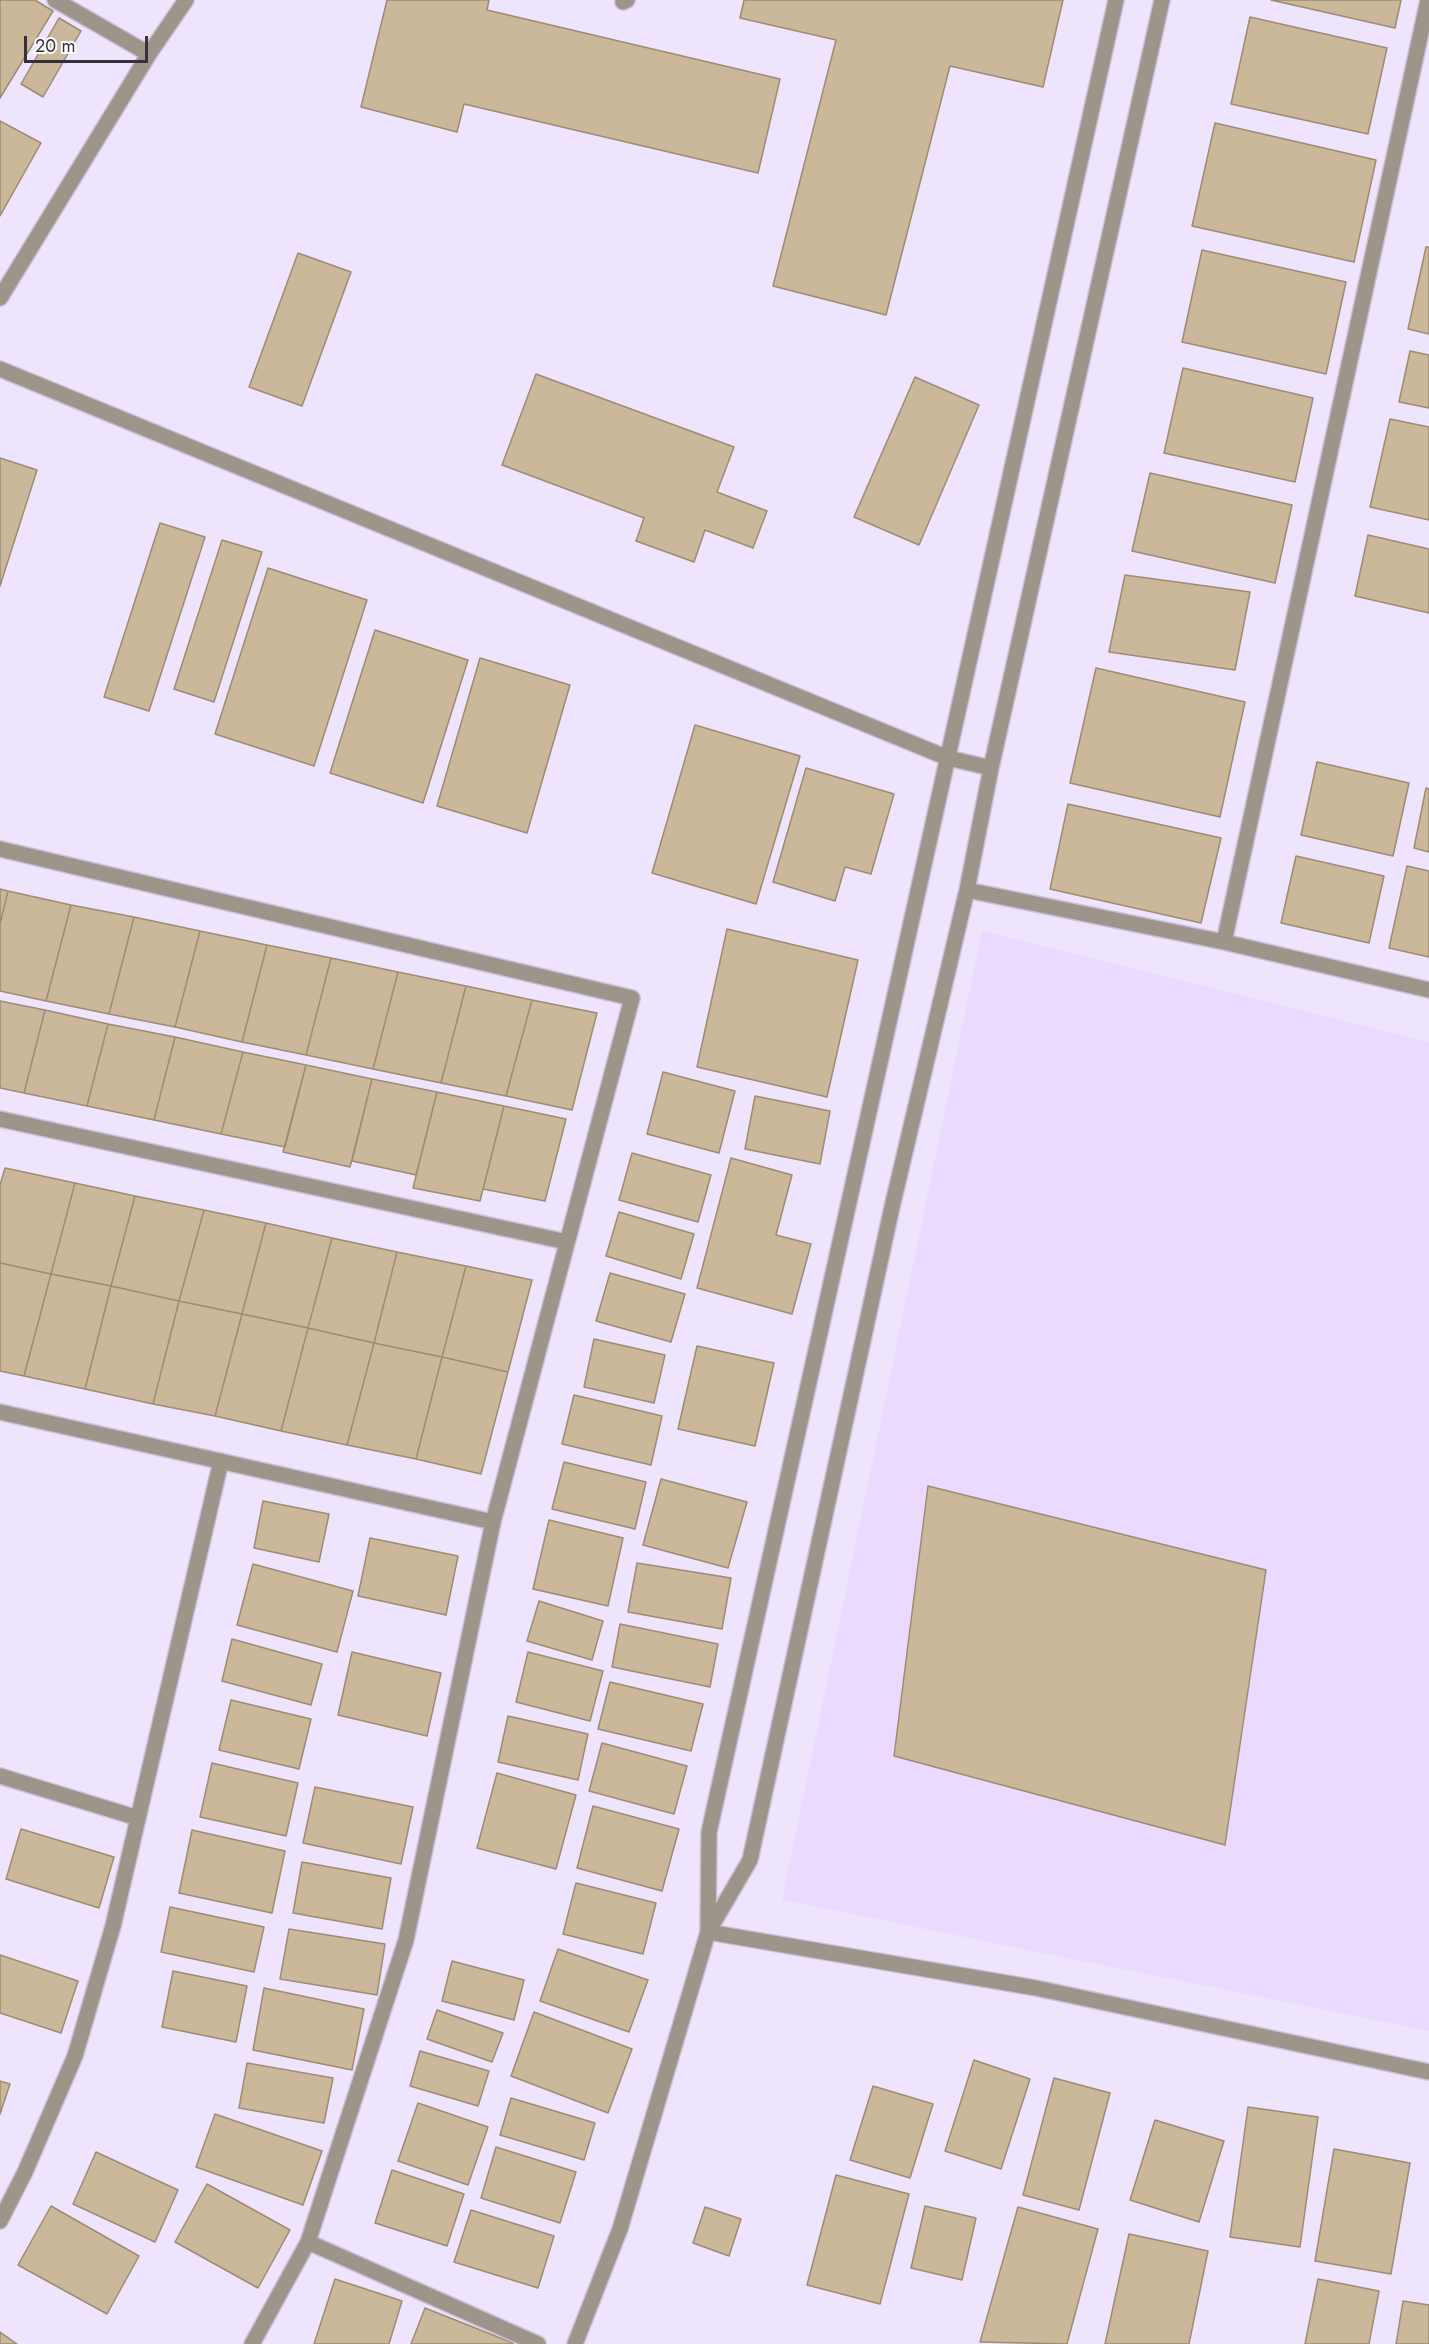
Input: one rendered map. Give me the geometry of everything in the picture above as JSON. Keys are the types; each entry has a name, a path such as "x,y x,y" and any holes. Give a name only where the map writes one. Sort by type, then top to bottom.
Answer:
{"street":[{"path":"55,0 149,54"},
{"path":"0,298 149,54 186,0"},
{"path":"708,1932 710,1832 1116,0"},
{"path":"575,2344 620,2229 708,1932 750,1860 892,1207 967,890 991,768 1162,0"},
{"path":"1224,942 1428,0"},
{"path":"0,369 948,758 991,768"},
{"path":"0,849 632,998 494,1522 405,1940 308,2242 252,2344"},
{"path":"967,890 1224,942 1429,990"},
{"path":"0,1119 567,1242"},
{"path":"0,1412 494,1522"},
{"path":"0,2221 25,2172 75,2055 113,1926 221,1461"},
{"path":"0,1776 138,1818"},
{"path":"708,1932 1035,1988 1429,2072"},
{"path":"308,2242 538,2344"}],"shaded area":[{"path":"982,931 1429,1042 1429,2031 782,1900","holes":["928,1486 1266,1570 1225,1845 895,1756"]}],"building":[{"path":"0,0 35,0 53,11 0,98"},
{"path":"387,0 489,0 487,10 780,79 758,173 464,104 457,132 361,107"},
{"path":"744,0 1063,0 1043,87 950,66 886,315 773,286 836,40 740,18"},
{"path":"1271,0 1401,0 1395,28"},
{"path":"1250,17 1387,48 1368,134 1231,104"},
{"path":"59,18 81,31 43,97 21,84"},
{"path":"0,121 41,143 0,216"},
{"path":"1215,123 1376,160 1354,262 1192,226"},
{"path":"1426,247 1429,247 1429,334 1408,329"},
{"path":"1202,250 1346,282 1326,374 1182,342"},
{"path":"298,253 351,272 302,406 249,387"},
{"path":"1410,351 1429,355 1429,408 1399,402"},
{"path":"1183,368 1313,398 1295,482 1164,453"},
{"path":"536,374 734,447 717,492 767,511 753,548 705,530 694,562 636,541 644,518 502,465"},
{"path":"915,377 979,405 919,545 854,517"},
{"path":"1390,419 1429,427 1429,520 1370,507"},
{"path":"0,458 37,470 0,586"},
{"path":"1150,473 1292,505 1275,583 1132,551"},
{"path":"160,523 205,537 149,711 104,697"},
{"path":"1368,535 1429,549 1429,613 1355,596"},
{"path":"222,540 262,552 214,702 174,689"},
{"path":"268,568 367,600 314,766 215,734"},
{"path":"1125,575 1250,592 1235,670 1109,652"},
{"path":"375,630 468,660 423,803 330,773"},
{"path":"480,658 570,685 527,833 437,806"},
{"path":"1096,668 1245,702 1220,817 1070,783"},
{"path":"695,725 800,756 756,904 652,873"},
{"path":"1317,762 1409,783 1393,856 1301,835"},
{"path":"806,768 894,794 871,874 845,867 835,901 773,882"},
{"path":"1426,788 1429,789 1429,852 1414,848"},
{"path":"1068,804 1221,838 1201,923 1050,889"},
{"path":"1296,856 1384,876 1369,943 1281,923"},
{"path":"1407,866 1429,871 1429,957 1389,948"},
{"path":"0,889 8,891 0,924"},
{"path":"8,891 71,905 46,1001 0,991 0,924"},
{"path":"71,905 134,917 109,1014 46,1001"},
{"path":"134,917 200,931 175,1027 109,1014"},
{"path":"727,929 858,960 827,1097 697,1067"},
{"path":"200,931 267,945 242,1042 175,1027"},
{"path":"267,945 331,958 306,1055 242,1042"},
{"path":"331,958 398,972 373,1069 306,1055"},
{"path":"398,972 466,986 441,1083 373,1069"},
{"path":"466,986 532,1000 506,1096 441,1083"},
{"path":"532,1000 597,1013 572,1110 506,1096"},
{"path":"0,1001 45,1010 24,1093 0,1088"},
{"path":"45,1010 108,1024 87,1106 24,1093"},
{"path":"108,1024 175,1037 154,1120 87,1106"},
{"path":"175,1037 243,1052 221,1134 154,1120"},
{"path":"243,1052 306,1065 285,1147 221,1134"},
{"path":"306,1065 372,1079 350,1167 283,1152"},
{"path":"663,1072 735,1091 719,1153 647,1134"},
{"path":"372,1079 437,1092 416,1175 352,1161"},
{"path":"437,1092 504,1106 480,1201 413,1188"},
{"path":"755,1096 830,1111 820,1164 745,1149"},
{"path":"504,1106 566,1119 545,1201 483,1189"},
{"path":"632,1153 711,1175 698,1222 619,1200"},
{"path":"731,1158 792,1175 776,1235 811,1244 792,1314 697,1288"},
{"path":"5,1168 75,1183 51,1274 0,1263 0,1185"},
{"path":"75,1183 135,1196 111,1286 51,1274"},
{"path":"135,1196 204,1210 179,1301 111,1286"},
{"path":"204,1210 266,1223 242,1314 179,1301"},
{"path":"619,1212 694,1234 681,1279 606,1256"},
{"path":"266,1223 332,1238 308,1328 242,1314"},
{"path":"332,1238 397,1252 374,1343 308,1328"},
{"path":"397,1252 466,1266 442,1357 374,1343"},
{"path":"0,1263 51,1274 24,1376 0,1371"},
{"path":"466,1266 532,1280 508,1372 442,1357"},
{"path":"610,1273 685,1294 671,1342 596,1321"},
{"path":"51,1274 111,1286 85,1389 24,1376"},
{"path":"111,1286 179,1301 153,1404 85,1389"},
{"path":"179,1301 242,1314 215,1416 153,1404"},
{"path":"242,1314 308,1328 281,1431 215,1416"},
{"path":"308,1328 374,1343 347,1445 281,1431"},
{"path":"594,1339 665,1355 654,1403 584,1387"},
{"path":"374,1343 442,1357 416,1459 347,1445"},
{"path":"697,1346 774,1363 755,1446 678,1429"},
{"path":"442,1357 508,1372 481,1474 416,1459"},
{"path":"574,1395 662,1416 651,1465 562,1444"},
{"path":"564,1462 646,1482 635,1529 552,1509"},
{"path":"661,1479 747,1502 728,1568 643,1545"},
{"path":"928,1486 1266,1570 1225,1845 894,1756"},
{"path":"263,1501 329,1514 319,1562 254,1548"},
{"path":"549,1520 623,1538 608,1606 533,1589"},
{"path":"370,1538 458,1556 446,1615 358,1596"},
{"path":"637,1563 731,1578 722,1629 628,1612"},
{"path":"253,1564 353,1591 337,1652 237,1625"},
{"path":"539,1601 603,1621 592,1660 527,1641"},
{"path":"620,1624 718,1644 710,1687 612,1667"},
{"path":"232,1639 322,1664 311,1705 222,1681"},
{"path":"352,1652 441,1673 427,1736 338,1715"},
{"path":"528,1652 603,1671 590,1721 516,1702"},
{"path":"610,1682 703,1704 691,1751 598,1729"},
{"path":"231,1700 311,1719 299,1769 219,1750"},
{"path":"508,1716 588,1734 578,1780 498,1762"},
{"path":"602,1743 687,1766 674,1814 589,1791"},
{"path":"212,1763 298,1783 286,1836 200,1817"},
{"path":"497,1773 576,1795 556,1869 477,1848"},
{"path":"315,1787 413,1807 401,1864 303,1843"},
{"path":"593,1806 679,1829 662,1891 577,1868"},
{"path":"21,1829 114,1857 99,1908 6,1879"},
{"path":"192,1830 285,1851 272,1913 179,1893"},
{"path":"302,1862 391,1878 382,1929 293,1913"},
{"path":"576,1883 656,1903 643,1954 563,1934"},
{"path":"170,1907 264,1927 254,1972 161,1952"},
{"path":"289,1929 385,1944 377,1995 280,1979"},
{"path":"558,1949 648,1980 629,2032 540,2001"},
{"path":"0,1955 78,1981 61,2033 0,2013"},
{"path":"452,1961 524,1980 514,2020 442,2001"},
{"path":"173,1971 247,1986 236,2042 162,2027"},
{"path":"264,1988 364,2009 352,2070 253,2050"},
{"path":"437,2010 503,2033 492,2062 427,2039"},
{"path":"534,2012 632,2049 608,2113 511,2076"},
{"path":"420,2051 489,2071 478,2106 410,2086"},
{"path":"974,2060 1030,2079 1001,2169 945,2151"},
{"path":"247,2063 333,2078 324,2123 239,2108"},
{"path":"1054,2078 1110,2093 1079,2210 1023,2195"},
{"path":"0,2081 10,2084 0,2114"},
{"path":"873,2086 933,2104 910,2178 850,2160"},
{"path":"511,2098 595,2123 584,2160 500,2135"},
{"path":"418,2103 488,2127 468,2185 398,2161"},
{"path":"1248,2107 1318,2117 1300,2247 1230,2237"},
{"path":"215,2114 322,2151 303,2205 196,2167"},
{"path":"1155,2120 1224,2141 1199,2222 1130,2200"},
{"path":"496,2147 576,2172 560,2223 481,2198"},
{"path":"1334,2149 1410,2163 1391,2274 1315,2261"},
{"path":"96,2152 178,2190 155,2242 73,2204"},
{"path":"392,2170 464,2194 447,2246 375,2223"},
{"path":"836,2175 909,2194 880,2304 807,2285"},
{"path":"207,2184 290,2230 258,2288 175,2242"},
{"path":"51,2206 139,2256 107,2314 18,2265"},
{"path":"925,2206 976,2218 962,2280 911,2268"},
{"path":"705,2207 741,2219 729,2256 693,2243"},
{"path":"1018,2207 1098,2229 1067,2344 980,2342"},
{"path":"471,2210 554,2236 538,2288 454,2262"},
{"path":"1129,2234 1208,2251 1189,2344 1105,2344"},
{"path":"335,2279 402,2301 389,2344 314,2344"},
{"path":"1318,2279 1379,2291 1369,2344 1305,2344"},
{"path":"1403,2301 1429,2305 1429,2344 1396,2344"},
{"path":"425,2308 513,2343 513,2344 411,2344"},
{"path":"0,2332 17,2344 0,2344"}]}
